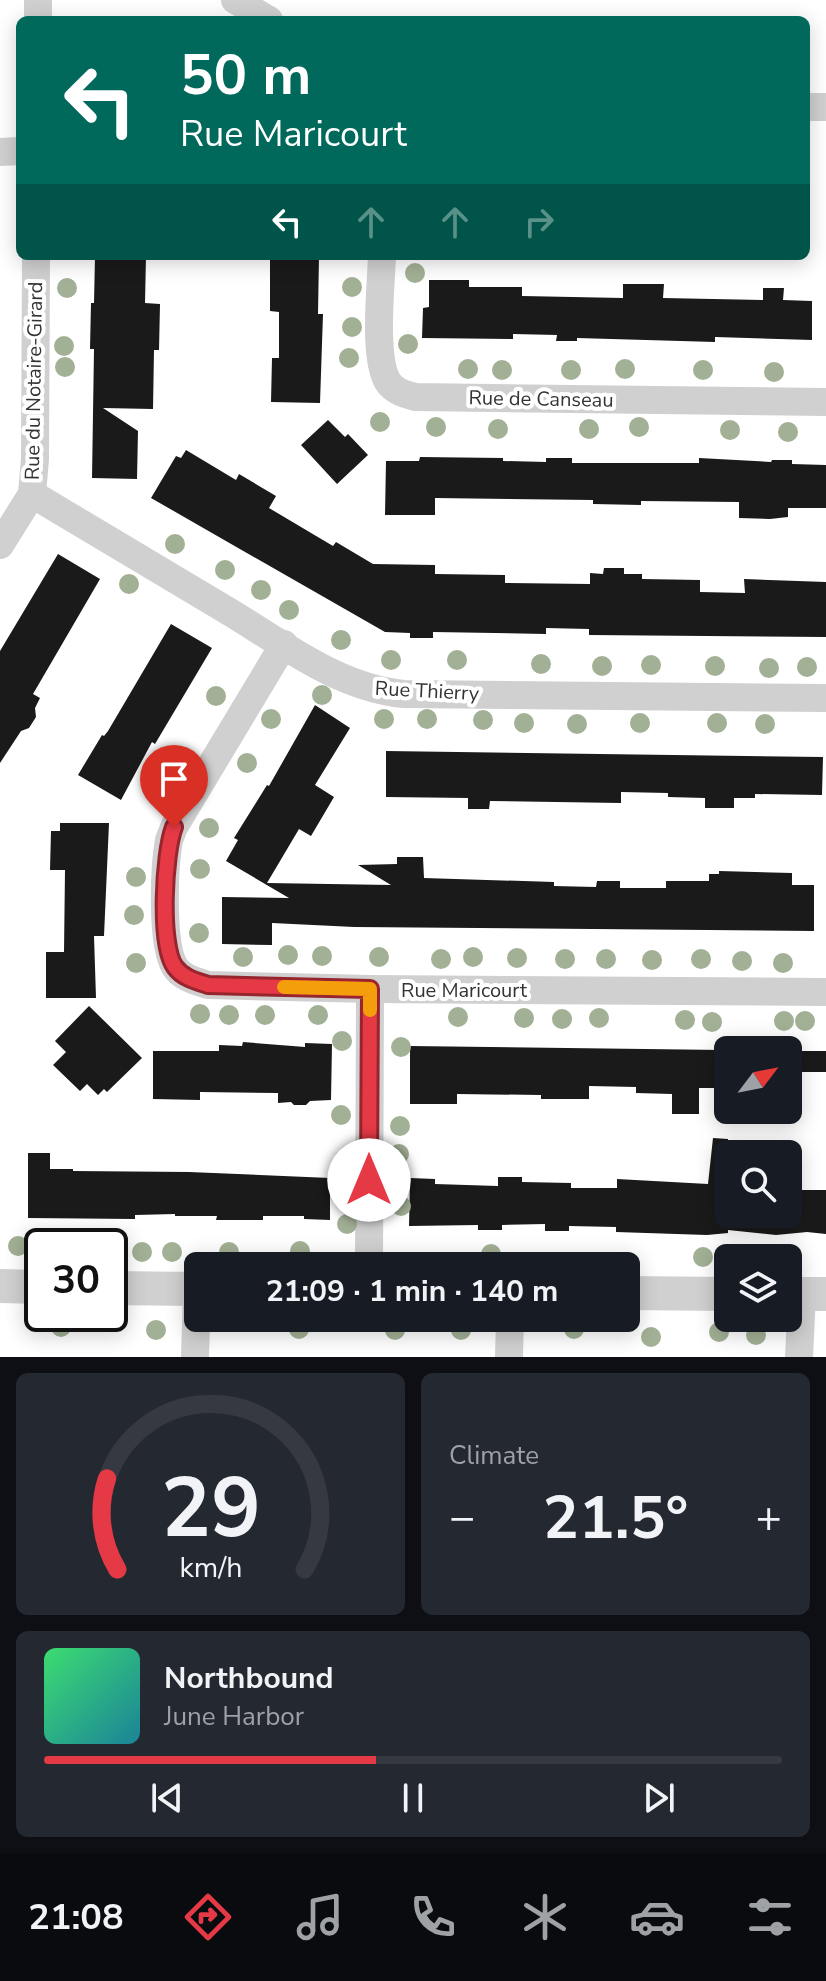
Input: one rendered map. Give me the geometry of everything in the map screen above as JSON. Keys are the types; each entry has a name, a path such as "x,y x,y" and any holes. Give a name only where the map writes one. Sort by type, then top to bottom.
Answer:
{"street":[{"path":"235,0 262,16"},
{"name":"Rue du Notaire-Girard","path":"0,545 32,494 35,459 36,260"},
{"name":"Rue de Canseau","path":"382,260 380,357 389,385 401,394 415,397 826,402"},
{"name":"Rue Thierry","path":"32,494 350,682 377,692 826,698"},
{"name":"Rue Maricourt","path":"284,644 174,827 166,855 166,937 169,954 176,969 190,979 208,985 370,989 826,992"},
{"path":"369,1252 370,989"},
{"path":"0,1286 24,1287"},
{"path":"128,1288 184,1289"},
{"path":"640,1293 714,1294"},
{"path":"799,1357 805,1294"},
{"path":"195,1357 196,1332"},
{"path":"509,1357 510,1332"}],"building":[{"path":"95,260 146,260 145,303 160,304 159,350 154,350 153,409 103,408 138,431 137,479 92,478 94,349 90,349 91,303 94,303"},
{"path":"270,260 319,260 318,314 323,314 320,403 271,402 272,358 279,358 279,312 270,311"},
{"path":"429,280 469,280 469,287 522,287 522,296 623,298 623,284 664,284 663,298 763,300 763,288 784,288 783,300 812,301 812,340 715,337 715,342 577,338 577,341 556,341 557,335 513,334 513,339 422,338 423,308 429,307"},
{"path":"328,420 345,437 348,434 368,455 337,484 301,445"},
{"path":"186,450 236,480 239,474 276,496 269,508 333,546 336,542 373,564 435,565 435,574 505,575 505,583 590,584 590,573 603,574 604,568 624,568 624,574 642,574 642,579 700,580 700,592 745,593 744,579 826,582 826,637 589,635 589,629 546,628 546,634 433,632 433,638 410,638 410,633 385,632 151,498 176,456 181,458"},
{"path":"420,457 546,462 546,458 572,458 572,463 699,463 699,458 771,462 792,460 792,464 826,465 826,508 788,508 788,517 770,519 739,518 739,502 641,501 641,505 593,504 593,500 435,498 435,515 385,515 386,461 419,461"},
{"path":"58,554 100,579 33,694 40,698 35,708 36,717 29,728 21,731 0,763 0,651"},
{"path":"171,624 212,648 155,744 152,742 121,800 78,775 102,735 108,731"},
{"path":"315,705 350,728 315,785 334,797 311,836 299,829 267,883 391,885 358,865 397,864 397,857 423,857 424,878 554,882 554,886 596,887 597,881 620,881 620,888 666,888 666,881 709,881 709,874 719,874 719,871 792,873 792,885 814,885 814,931 354,927 272,923 272,945 222,944 222,897 289,898 226,861 238,840 234,838 269,786"},
{"path":"386,751 823,757 822,795 755,794 755,798 734,798 734,808 705,808 705,798 621,792 621,803 490,801 489,809 468,809 468,798 386,797"},
{"path":"60,823 109,823 104,936 94,936 96,998 46,998 46,952 64,952 65,870 50,870 51,831 60,831"},
{"path":"89,1006 142,1058 107,1092 104,1089 98,1095 87,1084 80,1091 53,1065 66,1052 55,1041"},
{"path":"243,1042 305,1047 305,1043 332,1044 331,1100 294,1105 291,1102 278,1103 278,1093 200,1092 200,1100 153,1099 153,1051 219,1051 219,1045 242,1046"},
{"path":"410,1046 714,1050 714,1088 699,1088 699,1114 672,1114 672,1094 636,1093 636,1087 589,1086 589,1099 457,1094 457,1104 410,1104"},
{"path":"802,1051 826,1051 826,1072 802,1072"},
{"path":"713,1138 728,1139 714,1140 714,1228 802,1228 802,1190 826,1190 826,1234 776,1235 728,1230 728,1233 707,1235 616,1232 616,1227 569,1226 569,1231 545,1231 545,1224 502,1225 502,1230 478,1230 478,1225 409,1226 410,1178 435,1179 435,1184 498,1186 498,1177 522,1177 522,1182 571,1183 571,1188 617,1188 617,1179 708,1184"},
{"path":"28,1153 50,1153 50,1169 73,1171 330,1178 330,1220 304,1219 304,1216 263,1216 263,1220 216,1220 217,1216 175,1214 135,1215 135,1219 28,1218"}],"slow traffic":[{"path":"284,987 370,989 370,1010"}],"route":[{"path":"174,827 166,855 166,937 176,969 190,979 208,985 370,989 369,1180"}]}
